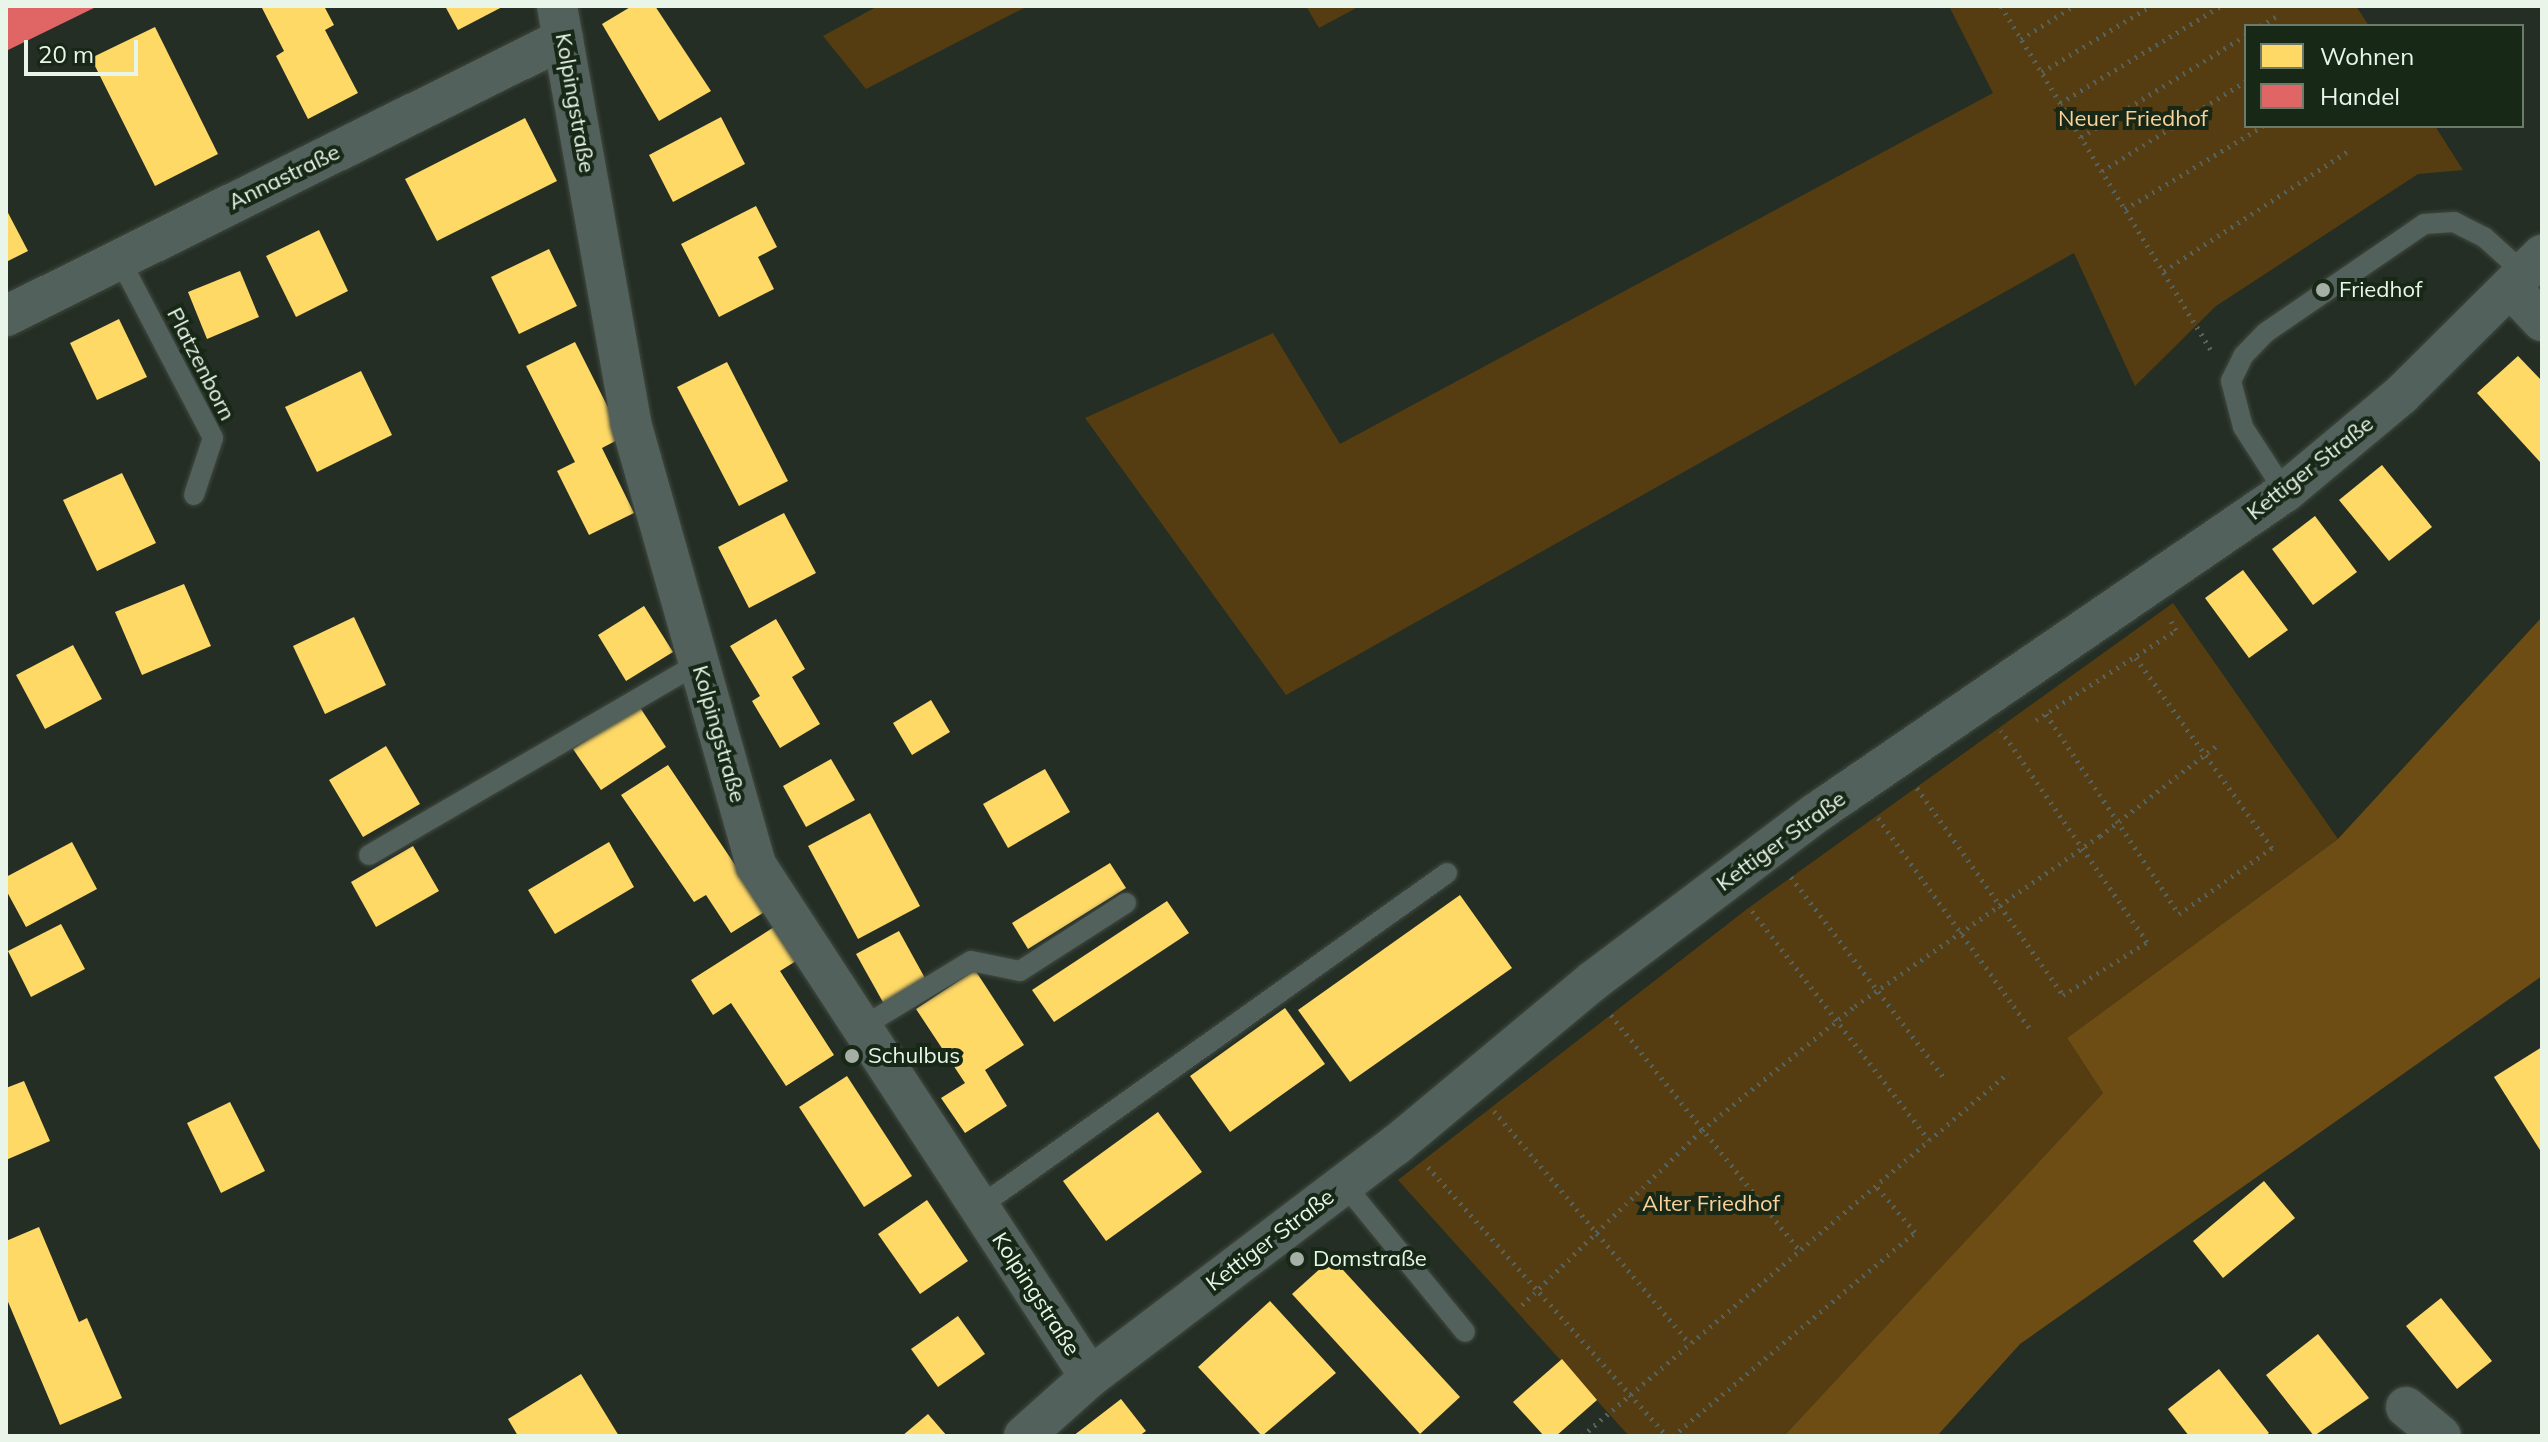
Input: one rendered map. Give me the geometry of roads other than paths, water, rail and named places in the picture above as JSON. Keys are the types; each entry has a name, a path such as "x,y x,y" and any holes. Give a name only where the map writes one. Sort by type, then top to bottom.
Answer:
{"street":[{"name":"Annastraße","path":"6,316 560,22"},
{"name":"Kolpingstraße","path":"560,22 631,423 756,865 1090,1377"},
{"path":"2526,272 2542,321"},
{"name":"Kettiger Straße","path":"1024,1436 1090,1377 1344,1184 1593,981 1804,823 2285,492 2401,395 2526,272"},
{"path":"2406,1407 2441,1436"}],"lane":[{"path":"2285,492 2243,427 2231,381 2243,356 2265,333 2424,224 2454,222 2484,237 2526,272"},
{"name":"Platzenborn","path":"119,258 213,438 194,495"},
{"path":"369,855 699,663"},
{"path":"979,1207 1447,873"},
{"path":"862,1027 971,961 1020,971 1126,903"},
{"path":"1344,1184 1465,1332"}],"place":[{"name":"Friedhof","path":"2323,290"},
{"name":"Schulbus","path":"852,1056"},
{"name":"Domstraße","path":"1297,1259"}],"park label":[{"name":"Neuer Friedhof","path":"2133,119"},
{"name":"Alter Friedhof","path":"1711,1204"}]}
